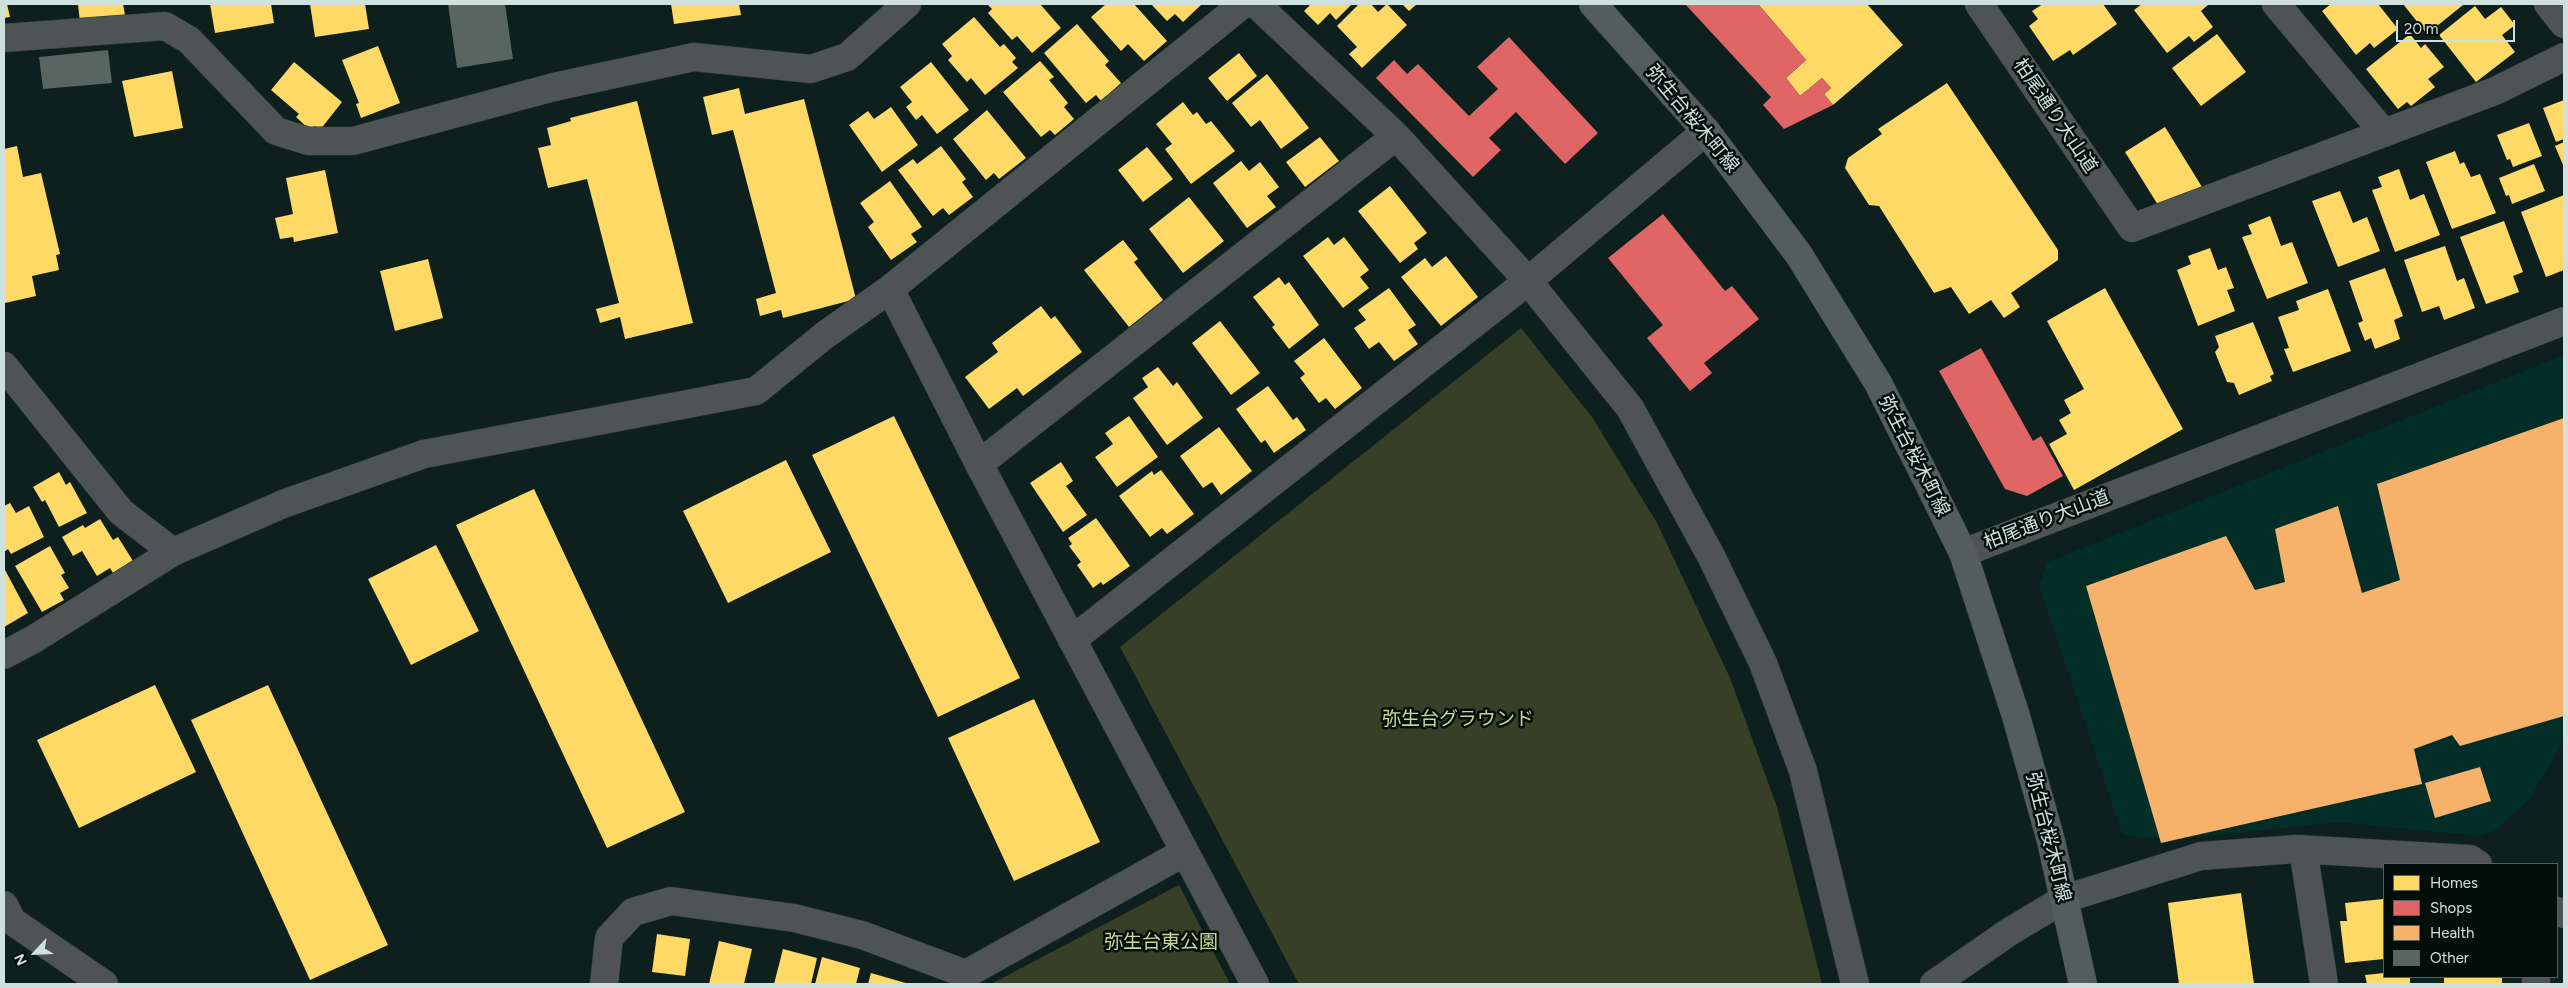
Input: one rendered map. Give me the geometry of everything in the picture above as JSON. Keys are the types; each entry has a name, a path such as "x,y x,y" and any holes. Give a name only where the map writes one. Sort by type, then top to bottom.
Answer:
{"main road":[{"name":"弥生台桜木町線","path":"1593,4 1706,130 1799,255 1878,383 1963,553 2016,716 2051,841 2083,984"}],"street":[{"path":"4,38 165,26 189,40 276,131 308,141 353,141 554,87 694,57 811,69 848,57 907,4"},
{"path":"4,655 34,639 173,552 283,504 424,454 756,391 825,335 890,289 1243,4"},
{"path":"1256,4 1396,136 1528,281 1630,408 1711,556 1763,663 1803,771 1855,984"},
{"name":"柏尾通り大山道","path":"1979,4 2132,228 2384,133"},
{"path":"2276,4 2384,133 2494,91 2564,57"},
{"path":"2548,4 2564,24"},
{"path":"1072,640 1528,281 1706,130"},
{"path":"979,464 1396,136"},
{"path":"890,289 979,464 1183,853 1255,984"},
{"name":"柏尾通り大山道","path":"1963,553 2215,454 2564,321"},
{"path":"4,366 122,512 173,552"},
{"path":"2303,849 2324,984"},
{"path":"1934,984 2009,932 2064,899 2201,856 2303,849 2470,859 2476,863"},
{"path":"604,984 609,938 633,912 671,901 794,918 862,936 962,979 1183,853"},
{"path":"4,905 12,921 104,984"}],"shaded area":[{"path":"2564,355 2564,741 2529,800 2494,831 2481,836 2337,822 2200,837 2144,838 2122,834 2039,586 2048,562"}],"green space":[{"name":"弥生台グラウンド","path":"1521,328 1592,417 1657,523 1730,678 1777,807 1822,984 1299,984 1120,647"},
{"name":"弥生台東公園","path":"1179,885 1230,984 991,984"}],"building: Homes":[{"path":"4,4 7,4 10,17 4,18"},
{"path":"78,4 123,4 125,15 80,22"},
{"path":"210,4 271,4 274,23 215,33"},
{"path":"310,4 365,4 369,29 315,37"},
{"path":"671,4 739,4 741,15 674,24"},
{"path":"987,4 1040,4 1061,28 1032,53 1017,36 1012,40 988,13 992,9"},
{"path":"1106,4 1134,4 1167,41 1144,61 1128,44 1121,51 1091,17"},
{"path":"1151,4 1202,4 1183,22 1175,14 1167,21"},
{"path":"1311,4 1352,4 1336,20 1330,13 1318,25 1304,11"},
{"path":"1359,4 1371,4 1378,12 1387,4 1407,25 1362,68 1349,54 1357,47 1337,26"},
{"path":"1402,4 1417,4 1409,11"},
{"path":"1758,4 1867,4 1903,45 1833,105 1824,94 1831,88 1822,78 1800,96 1786,78 1806,60"},
{"path":"2043,4 2103,4 2117,24 2073,55 2070,50 2053,61 2029,26 2038,19 2032,11"},
{"path":"2142,4 2209,4 2201,11 2213,27 2194,42 2189,36 2167,53 2134,10"},
{"path":"2331,4 2378,4 2398,29 2374,48 2370,43 2356,55 2322,11"},
{"path":"2403,4 2462,4 2463,5 2427,34"},
{"path":"2475,6 2485,19 2501,7 2515,25 2502,35 2515,52 2476,82 2439,35"},
{"path":"974,17 1000,47 1004,44 1016,58 1012,62 1018,68 985,95 971,78 967,82 948,60 952,56 942,44"},
{"path":"1077,24 1109,61 1105,65 1121,83 1101,101 1096,95 1086,103 1044,53"},
{"path":"2217,34 2246,72 2201,106 2172,68"},
{"path":"2410,34 2421,48 2425,44 2444,67 2428,79 2435,87 2411,106 2407,102 2398,109 2366,69"},
{"path":"378,46 400,103 361,118 356,104 359,103 342,60"},
{"path":"1239,53 1257,76 1227,101 1208,78"},
{"path":"1040,61 1054,77 1049,80 1068,103 1064,107 1074,119 1055,135 1050,130 1041,137 1003,92"},
{"path":"294,62 342,102 320,130 315,126 311,131 296,117 299,114 271,90"},
{"path":"931,62 969,110 937,134 922,115 916,120 906,107 912,102 900,87"},
{"path":"172,71 183,128 134,137 122,81"},
{"path":"1267,74 1309,128 1281,149 1260,120 1251,127 1232,103"},
{"path":"1947,83 2058,250 2058,260 2011,293 2020,307 2004,318 1991,300 1969,314 1951,287 1934,293 1879,206 1869,205 1845,168 1848,158 1882,134 1878,129"},
{"path":"739,88 745,114 804,99 856,299 783,318 781,310 760,316 756,299 776,293 733,130 712,135 703,97"},
{"path":"2564,100 2564,139 2556,142 2543,108"},
{"path":"637,101 693,323 625,339 620,317 600,323 596,309 619,303 587,179 548,188 538,148 551,145 547,128 571,121 570,118"},
{"path":"1183,102 1193,115 1197,112 1206,124 1211,121 1235,151 1191,184 1165,149 1172,144 1156,124"},
{"path":"891,107 918,145 882,172 849,125 868,111 874,119"},
{"path":"987,110 1026,158 999,179 994,173 986,180 953,139"},
{"path":"2529,123 2542,156 2513,167 2510,159 2507,160 2497,135"},
{"path":"2165,127 2202,187 2175,204 2171,198 2158,205 2125,152"},
{"path":"1320,137 1339,161 1305,187 1286,162"},
{"path":"2564,142 2564,164 2563,165 2555,146"},
{"path":"17,146 23,177 41,173 60,254 56,255 59,270 32,276 36,296 5,303 4,149"},
{"path":"941,146 966,179 962,182 973,197 949,215 943,208 933,216 898,170 913,159 917,164"},
{"path":"1147,147 1173,179 1143,202 1118,170"},
{"path":"2455,151 2460,164 2464,162 2471,177 2480,174 2496,213 2452,229 2426,162"},
{"path":"1241,161 1249,171 1260,162 1279,187 1267,196 1276,207 1247,228 1213,183"},
{"path":"2534,164 2545,191 2512,204 2509,195 2506,196 2499,178"},
{"path":"2399,169 2410,200 2424,194 2440,235 2395,252 2372,190 2382,187 2378,177"},
{"path":"325,170 338,233 294,242 293,237 280,239 275,218 293,214 286,178"},
{"path":"890,181 922,227 911,234 917,242 891,260 868,227 874,222 860,203"},
{"path":"1390,186 1427,233 1414,243 1418,249 1400,263 1358,211"},
{"path":"2340,191 2353,223 2367,217 2380,251 2338,267 2312,201"},
{"path":"2564,195 2564,270 2546,277 2521,212"},
{"path":"1189,197 1224,241 1183,273 1149,229"},
{"path":"2270,216 2281,246 2292,242 2308,283 2267,299 2242,237 2252,234 2248,225"},
{"path":"2504,221 2523,272 2513,276 2519,292 2486,304 2460,237"},
{"path":"1328,237 1334,245 1344,237 1369,270 1360,277 1369,288 1343,308 1303,256"},
{"path":"1123,240 1138,259 1134,262 1163,300 1129,327 1084,270"},
{"path":"2445,246 2457,281 2464,278 2475,308 2444,320 2439,306 2422,312 2404,260"},
{"path":"2210,248 2218,270 2226,267 2234,288 2227,290 2235,311 2198,326 2177,270 2191,264 2188,256"},
{"path":"1446,256 1478,297 1441,326 1401,277 1425,258 1432,267"},
{"path":"428,259 443,318 395,331 380,271"},
{"path":"2385,268 2403,316 2394,320 2400,339 2375,349 2371,338 2365,341 2358,323 2363,321 2349,281"},
{"path":"1279,277 1285,285 1289,282 1319,325 1289,349 1272,327 1275,325 1253,297"},
{"path":"1389,288 1416,325 1408,330 1418,344 1394,361 1379,342 1369,349 1354,328 1366,320 1358,310"},
{"path":"2105,288 2183,429 2074,490 2049,444 2067,434 2059,420 2071,413 2064,400 2084,389 2047,321"},
{"path":"2328,289 2351,351 2293,372 2284,349 2289,348 2278,317 2299,310 2296,301"},
{"path":"1041,306 1051,319 1055,316 1082,352 1023,396 1017,388 989,409 965,377 998,352 992,343"},
{"path":"1220,321 1260,373 1231,395 1192,343"},
{"path":"2253,322 2274,374 2270,376 2272,381 2239,395 2234,383 2227,382 2215,352 2219,347 2215,336"},
{"path":"1324,338 1362,388 1335,409 1326,398 1319,403 1300,378 1305,374 1294,361"},
{"path":"1158,367 1173,386 1177,382 1203,418 1167,445 1133,398 1148,387 1142,378"},
{"path":"1268,386 1293,420 1297,417 1306,430 1274,453 1265,440 1261,443 1236,409"},
{"path":"894,416 1020,678 938,717 812,455"},
{"path":"1129,416 1158,457 1117,487 1095,457 1113,444 1105,433"},
{"path":"1219,427 1252,471 1221,495 1212,482 1203,488 1180,456"},
{"path":"786,460 831,552 728,603 683,511"},
{"path":"1061,462 1073,481 1066,486 1087,515 1063,532 1030,483"},
{"path":"1161,470 1194,514 1167,534 1162,528 1150,537 1119,496 1152,471 1154,475"},
{"path":"59,472 66,485 70,482 87,513 59,527 45,500 42,502 33,487"},
{"path":"534,489 685,812 607,848 456,525"},
{"path":"10,503 16,513 29,506 44,537 11,554 8,549 4,552 4,506"},
{"path":"1096,518 1130,566 1103,585 1101,582 1093,588 1077,565 1081,562 1069,546 1072,544 1068,538"},
{"path":"100,519 113,540 118,537 133,561 113,573 110,568 97,576 82,551 73,556 62,537 83,525 85,528"},
{"path":"436,545 479,631 411,665 368,579"},
{"path":"50,546 65,573 61,575 69,588 60,593 64,600 42,612 15,566"},
{"path":"4,568 28,613 4,627"},
{"path":"155,685 196,772 79,828 37,740"},
{"path":"268,685 388,945 310,980 191,720"},
{"path":"1034,699 1100,842 1014,881 948,738"},
{"path":"2241,893 2254,984 2179,984 2168,903"},
{"path":"2383,899 2383,959 2345,963 2340,921 2347,921 2345,903"},
{"path":"657,934 690,939 685,976 652,972"},
{"path":"719,941 752,949 744,984 709,984"},
{"path":"783,949 817,958 811,984 774,984"},
{"path":"822,957 860,968 856,984 815,984"},
{"path":"871,973 909,984 868,984"},
{"path":"2383,973 2383,978 2410,978 2410,984 2367,984 2365,975"},
{"path":"2444,978 2502,978 2502,984 2444,984"}],"building: Shops":[{"path":"1685,4 1758,4 1806,60 1786,78 1800,96 1822,78 1831,88 1824,94 1833,105 1784,129 1763,105 1771,97"},
{"path":"1509,37 1598,133 1565,164 1516,112 1489,138 1501,150 1473,177 1376,78 1394,60 1407,74 1418,64 1469,116 1498,89 1477,67"},
{"path":"1663,214 1725,291 1732,286 1759,319 1704,363 1712,373 1690,391 1647,338 1663,325 1608,258"},
{"path":"1981,348 2033,441 2041,436 2063,476 2027,496 2005,489 1939,371"}],"building: Health":[{"path":"2564,418 2564,716 2460,746 2452,735 2414,749 2422,784 2161,843 2086,586 2226,536 2255,590 2285,582 2275,529 2338,506 2362,593 2400,580 2377,484"},
{"path":"2480,767 2491,801 2435,818 2425,783"}],"building: Other":[{"path":"448,4 505,4 513,59 457,68"},
{"path":"108,50 112,83 43,89 39,57"}]}
